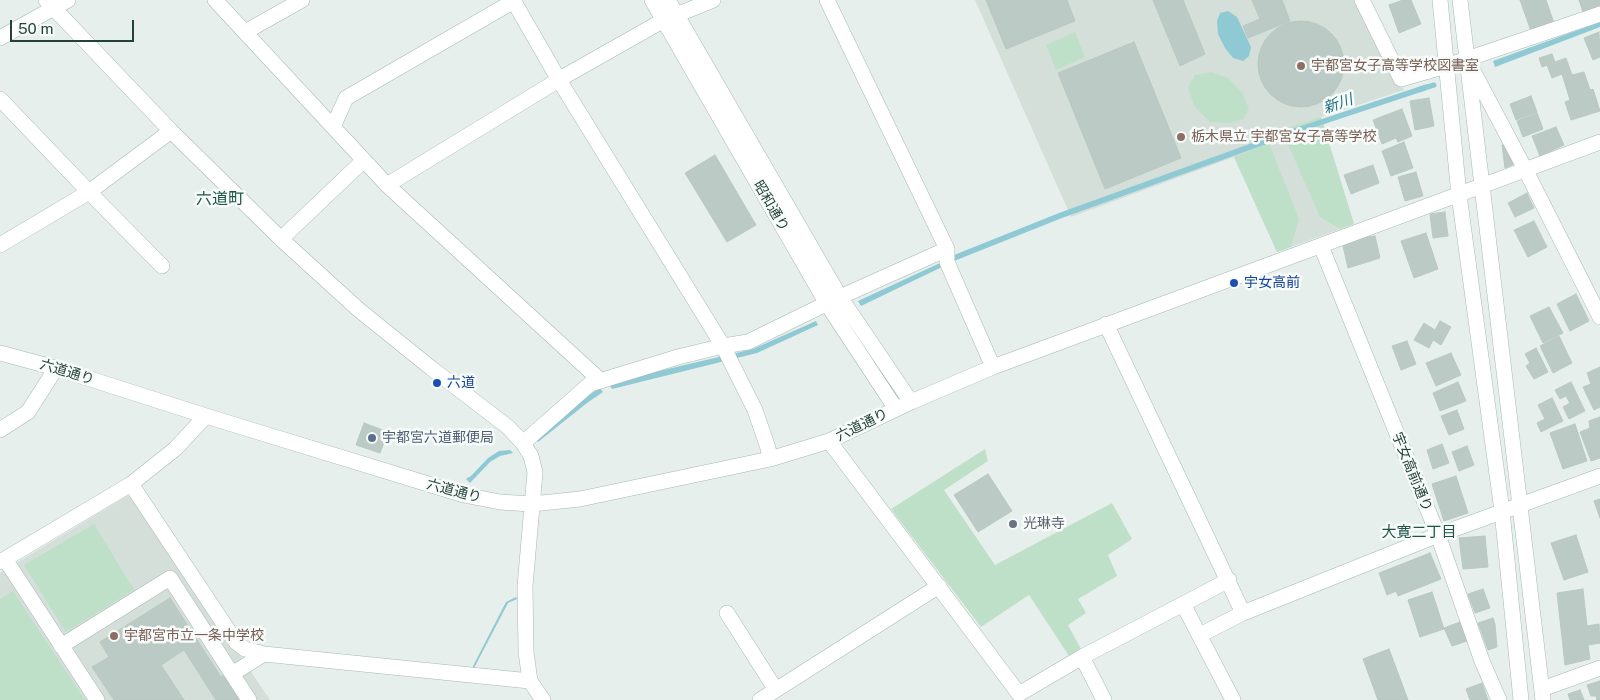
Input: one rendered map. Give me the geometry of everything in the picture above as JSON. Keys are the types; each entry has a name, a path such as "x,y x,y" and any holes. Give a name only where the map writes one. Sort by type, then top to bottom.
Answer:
{"street":[{"path":"0,38 50,4 68,0"},
{"path":"215,0 387,185 601,381"},
{"path":"245,32 302,0"},
{"name":"昭和通り","path":"652,0 670,18 896,408"},
{"name":"昭和通り","path":"668,0 670,18"},
{"path":"387,185 559,80 670,18 713,0"},
{"path":"827,0 947,249 947,262 993,367"},
{"path":"1362,0 1401,79 1446,66 1600,14"},
{"path":"1440,0 1459,195 1502,511 1521,700"},
{"path":"1460,0 1543,694 1600,668"},
{"path":"333,127 346,98 514,1 559,80 723,346 755,410 770,458"},
{"path":"50,4 171,131 280,239 358,310 508,428 523,443 531,456 535,472 525,586 526,652 530,680 543,700"},
{"path":"1466,59 1525,169 1600,317"},
{"path":"0,99 162,266"},
{"path":"0,245 89,192 171,131"},
{"name":"六道通り","path":"0,353 56,368 464,495 500,502 532,504 580,498 770,458 829,441 896,408 993,367 1600,142"},
{"path":"280,239 364,160"},
{"name":"宇女高前通り","path":"1321,246 1438,535 1482,661 1499,700"},
{"path":"523,443 590,384 678,357 748,342 834,300 947,249"},
{"name":"昭和通り","path":"834,300 911,402"},
{"path":"1106,324 1243,613"},
{"path":"0,430 28,412 56,368"},
{"path":"97,700 3,561 131,484 176,449 206,416"},
{"path":"829,441 939,586 1014,697 1082,657 1229,580"},
{"path":"1200,635 1243,613 1438,535 1600,476"},
{"path":"131,484 236,642 246,649 264,654 530,680"},
{"path":"61,646 170,578 249,700"},
{"path":"760,700 939,586"},
{"path":"1183,604 1233,700"},
{"path":"727,613 776,690"},
{"path":"232,674 264,654"},
{"path":"1082,657 1104,700"}],"shaded area":[{"name":"栃木県立 宇都宮女子高等学校","path":"975,0 1357,0 1404,90 1321,117 1354,224 1277,252 1234,157 1071,217"},
{"name":"宇都宮市立一条中学校","path":"127,496 134,498 270,700 0,700 0,573"}],"green space":[{"path":"1075,32 1085,57 1056,70 1046,45"},
{"path":"1211,72 1228,78 1243,94 1249,109 1243,119 1230,123 1210,122 1194,106 1188,87 1195,75"},
{"path":"1321,117 1354,224 1340,229 1320,217 1287,142 1291,127"},
{"path":"1269,143 1299,219 1291,247 1277,252 1234,157"},
{"path":"985,449 988,461 944,490 995,565 1112,503 1132,539 1108,555 1117,576 1078,599 1086,613 1068,625 1081,649 1069,656 1029,595 981,627 891,509"},
{"path":"94,524 134,590 66,632 24,565"},
{"path":"13,591 85,700 0,700 0,599"}],"water":[{"path":"1228,11 1237,17 1251,47 1249,56 1243,61 1233,58 1218,34 1217,21 1220,13"},
{"path":"1600,22 1600,27 1495,67 1493,61"},
{"path":"1427,84 1427,90 1285,137 1283,132"},
{"path":"1266,138 1269,143 1062,218 954,261 954,255 1059,213"},
{"path":"940,263 942,267 861,306 858,301"},
{"path":"816,321 818,325 757,353 612,389 608,383 753,349"},
{"path":"600,388 603,392 538,442 535,438 587,396"},
{"path":"510,450 513,453 500,456 490,462 470,483 466,479 488,458 499,451"},
{"path":"516,597 517,599 508,603 474,668 472,668 506,602"}],"building":[{"path":"986,0 1067,0 1075,21 1006,49"},
{"path":"1153,0 1183,0 1205,54 1180,66"},
{"path":"1252,0 1282,0 1290,21 1248,38 1243,26 1260,19"},
{"path":"1403,0 1411,0 1421,24 1399,33 1389,5"},
{"path":"1520,0 1546,0 1554,23 1531,31"},
{"path":"1579,0 1600,0 1600,5 1583,12"},
{"name":"宇都宮女子高等学校図書室","path":"1293,21 1309,21 1318,24 1332,33 1341,47 1344,64 1341,81 1332,95 1318,104 1309,107 1293,107 1277,100 1265,88 1258,72 1258,56 1265,40 1277,28"},
{"path":"1599,32 1600,57 1593,60 1584,38"},
{"path":"1134,42 1181,158 1105,189 1058,73"},
{"path":"1552,54 1555,62 1566,58 1572,75 1584,72 1590,90 1593,89 1600,111 1571,120 1565,102 1570,100 1562,74 1552,78 1547,65 1542,67 1539,58"},
{"path":"1531,96 1537,112 1516,120 1510,104"},
{"path":"1429,98 1434,126 1415,130 1410,101"},
{"path":"1402,109 1412,136 1398,142 1396,138 1382,144 1373,120"},
{"path":"1537,113 1543,129 1523,137 1517,121"},
{"path":"1556,127 1564,145 1540,156 1532,136"},
{"path":"1404,142 1413,168 1391,176 1382,151"},
{"path":"1507,143 1516,163 1505,168 1502,145"},
{"path":"715,155 756,225 727,242 685,173"},
{"path":"1373,165 1379,183 1351,194 1344,175"},
{"path":"1416,172 1423,196 1405,201 1398,177"},
{"path":"1527,193 1534,208 1515,217 1508,203"},
{"path":"1445,212 1448,236 1433,238 1430,214"},
{"path":"1534,221 1547,247 1528,257 1514,230"},
{"path":"1426,233 1438,269 1414,278 1401,241"},
{"path":"1375,236 1380,258 1348,268 1343,246 1361,238"},
{"path":"1576,294 1589,321 1570,331 1557,304"},
{"path":"1549,307 1563,333 1543,343 1530,316"},
{"path":"1440,321 1451,327 1441,345 1433,340 1429,348 1414,340 1424,323 1435,330"},
{"path":"1559,336 1572,363 1553,373 1540,346"},
{"path":"1407,341 1416,364 1401,370 1392,346"},
{"path":"1536,348 1548,372 1534,379 1526,366 1530,363 1525,354"},
{"path":"1451,353 1461,375 1436,386 1426,363"},
{"path":"1600,367 1600,407 1594,410 1583,387 1591,384 1587,373"},
{"path":"1458,382 1466,401 1440,411 1433,393"},
{"path":"1571,382 1585,411 1569,419 1563,407 1570,403 1566,396 1560,399 1555,390"},
{"path":"1552,398 1563,421 1541,432 1537,423 1545,419 1538,405"},
{"path":"1457,410 1464,429 1449,435 1441,416"},
{"path":"1600,417 1600,458 1591,461 1580,432 1590,428 1589,421"},
{"name":"宇都宮六道郵便局","path":"364,423 388,432 380,453 356,445"},
{"path":"1575,424 1587,461 1563,469 1550,433"},
{"path":"1442,444 1449,463 1433,469 1427,450"},
{"path":"1467,446 1474,465 1459,471 1452,452"},
{"path":"988,474 1012,511 978,532 954,495"},
{"path":"1456,476 1468,513 1444,521 1432,484"},
{"path":"1600,499 1600,518 1594,501"},
{"path":"1576,535 1588,572 1564,580 1551,543"},
{"path":"1485,536 1488,567 1463,569 1459,538"},
{"path":"1430,553 1441,579 1398,596 1396,591 1387,595 1379,573"},
{"path":"1483,589 1490,608 1475,613 1468,594"},
{"path":"1583,589 1587,626 1599,624 1600,643 1588,645 1590,659 1565,665 1557,593"},
{"path":"1432,592 1444,629 1420,637 1408,600"},
{"path":"170,598 221,677 229,673 242,700 216,700 184,650 161,665 184,700 114,700 92,667 109,657 100,642"},
{"path":"1493,618 1497,647 1488,650 1478,623"},
{"path":"1460,622 1467,641 1452,646 1444,628"},
{"path":"1389,649 1408,700 1378,700 1363,659"},
{"path":"1600,681 1600,700 1597,700 1596,696 1591,696 1587,685"},
{"path":"1482,683 1488,700 1470,700 1466,689"},
{"path":"1580,690 1584,700 1570,700 1568,694"}],"waterway":[{"name":"新川","path":"1421,89 1434,85"},
{"name":"新川","path":"1262,143 1290,133"}],"place":[{"name":"宇都宮女子高等学校図書室","path":"1301,66"},
{"name":"栃木県立 宇都宮女子高等学校","path":"1181,137"},
{"name":"宇女高前","path":"1234,283"},
{"name":"六道","path":"437,383"},
{"name":"宇都宮六道郵便局","path":"372,438"},
{"name":"光琳寺","path":"1013,524"},
{"name":"宇都宮市立一条中学校","path":"114,636"}],"district":[{"name":"六道町","path":"220,199"},
{"name":"大寛二丁目","path":"1419,532"}]}
